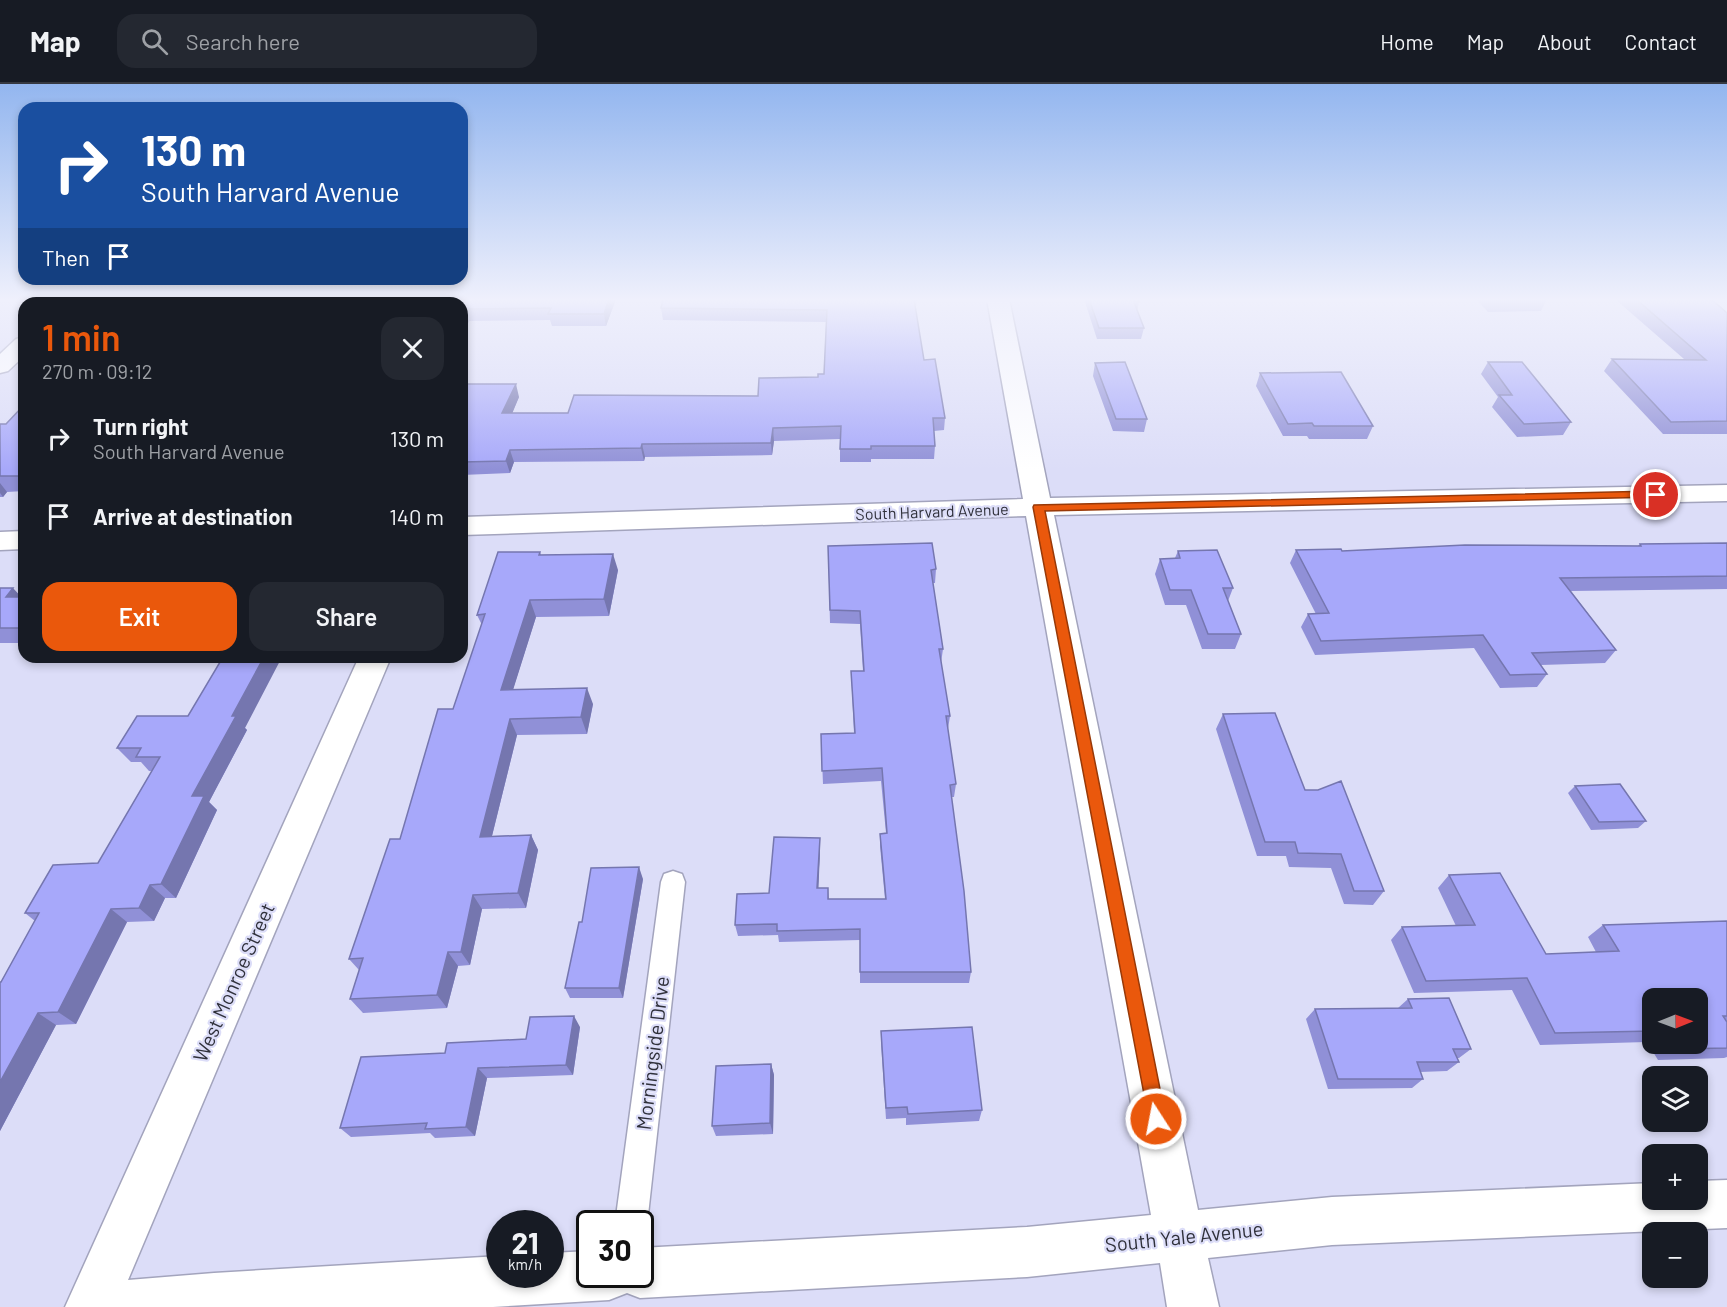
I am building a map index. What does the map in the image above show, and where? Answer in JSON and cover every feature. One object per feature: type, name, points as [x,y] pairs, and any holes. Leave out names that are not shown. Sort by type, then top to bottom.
[{"type":"street","points":[[1009,356],[1193,1307]]},
{"type":"street","name":"South Harvard Avenue","points":[[468,526],[1038,507],[1727,493]]},
{"type":"street","points":[[0,541],[18,540]]},
{"type":"street","name":"West Monroe Street","points":[[91,1307],[372,663]]},
{"type":"street","name":"South Yale Avenue","points":[[654,1272],[1027,1252],[1332,1221],[1727,1204]]},
{"type":"street","points":[[115,1307],[214,1298],[576,1277]]},
{"type":"lane","name":"Morningside Drive","points":[[633,1210],[673,882]]},
{"type":"building","points":[[825,356],[923,356],[924,360],[935,359],[945,418],[933,418],[935,446],[871,446],[871,449],[840,449],[841,426],[773,428],[771,443],[642,444],[641,448],[510,450],[506,461],[468,462],[468,384],[516,384],[502,413],[568,413],[574,395],[758,396],[759,378],[818,377],[818,374],[824,374]]},
{"type":"building","points":[[1701,356],[1727,356],[1727,421],[1671,422],[1612,359],[1706,360]]},
{"type":"building","points":[[1125,362],[1147,419],[1116,419],[1095,363]]},
{"type":"building","points":[[1488,362],[1522,362],[1571,422],[1524,424],[1499,395],[1512,395]]},
{"type":"building","points":[[1341,372],[1373,426],[1288,424],[1260,373]]},
{"type":"building","points":[[18,411],[18,476],[0,476],[0,424],[6,424]]},
{"type":"building","points":[[932,543],[936,569],[931,570],[943,649],[939,649],[950,716],[946,716],[956,784],[950,785],[964,891],[971,972],[860,972],[860,929],[777,931],[777,924],[735,925],[737,894],[769,893],[774,837],[820,838],[817,888],[828,888],[828,899],[886,899],[880,834],[887,833],[882,768],[822,771],[821,734],[855,733],[851,671],[864,671],[860,611],[830,610],[828,546]]},
{"type":"building","points":[[1727,543],[1727,576],[1560,578],[1616,650],[1532,653],[1547,674],[1510,675],[1483,635],[1321,641],[1308,614],[1329,613],[1296,550],[1341,549],[1342,551],[1465,545],[1641,546],[1640,544]]},
{"type":"building","points":[[1217,550],[1233,588],[1223,588],[1241,634],[1208,634],[1191,590],[1170,590],[1160,559],[1180,558],[1178,551]]},
{"type":"building","points":[[498,552],[540,552],[539,555],[613,554],[604,599],[530,600],[501,690],[587,688],[581,717],[510,719],[480,837],[531,835],[518,893],[473,895],[461,952],[448,952],[437,995],[350,999],[363,958],[349,959],[390,839],[400,839],[438,709],[453,709],[485,614],[477,615]]},
{"type":"building","points":[[0,588],[13,588],[6,597],[18,597],[18,628],[0,628]]},
{"type":"building","points":[[219,663],[261,663],[232,716],[236,716],[192,796],[204,796],[161,884],[150,885],[139,908],[111,909],[58,1012],[38,1013],[0,1082],[0,982],[39,913],[25,913],[53,865],[98,863],[160,757],[136,757],[141,748],[117,748],[137,716],[188,716]]},
{"type":"building","points":[[1275,713],[1305,790],[1318,790],[1341,781],[1384,891],[1354,891],[1341,854],[1298,853],[1295,842],[1265,842],[1223,714]]},
{"type":"building","points":[[1620,784],[1646,821],[1599,822],[1575,786]]},
{"type":"building","points":[[639,867],[619,988],[565,988],[579,922],[582,922],[591,868]]},
{"type":"building","points":[[1500,873],[1546,954],[1619,951],[1603,925],[1727,921],[1727,1016],[1723,1016],[1727,1022],[1727,1048],[1708,1048],[1708,988],[1642,988],[1642,1031],[1555,1033],[1527,978],[1426,981],[1402,927],[1475,925],[1449,875]]},
{"type":"building","points":[[1449,998],[1471,1049],[1453,1049],[1459,1062],[1417,1062],[1423,1079],[1338,1079],[1315,1009],[1412,1008],[1408,999]]},
{"type":"building","points":[[574,1016],[566,1065],[478,1068],[466,1127],[425,1129],[427,1123],[340,1128],[361,1057],[445,1053],[447,1043],[526,1039],[530,1017]]},
{"type":"building","points":[[972,1027],[982,1110],[908,1114],[907,1107],[886,1108],[881,1031]]},
{"type":"building","points":[[771,1064],[770,1123],[712,1126],[716,1066]]},
{"type":"route","points":[[1156,1119],[1038,507],[1656,495]]}]
